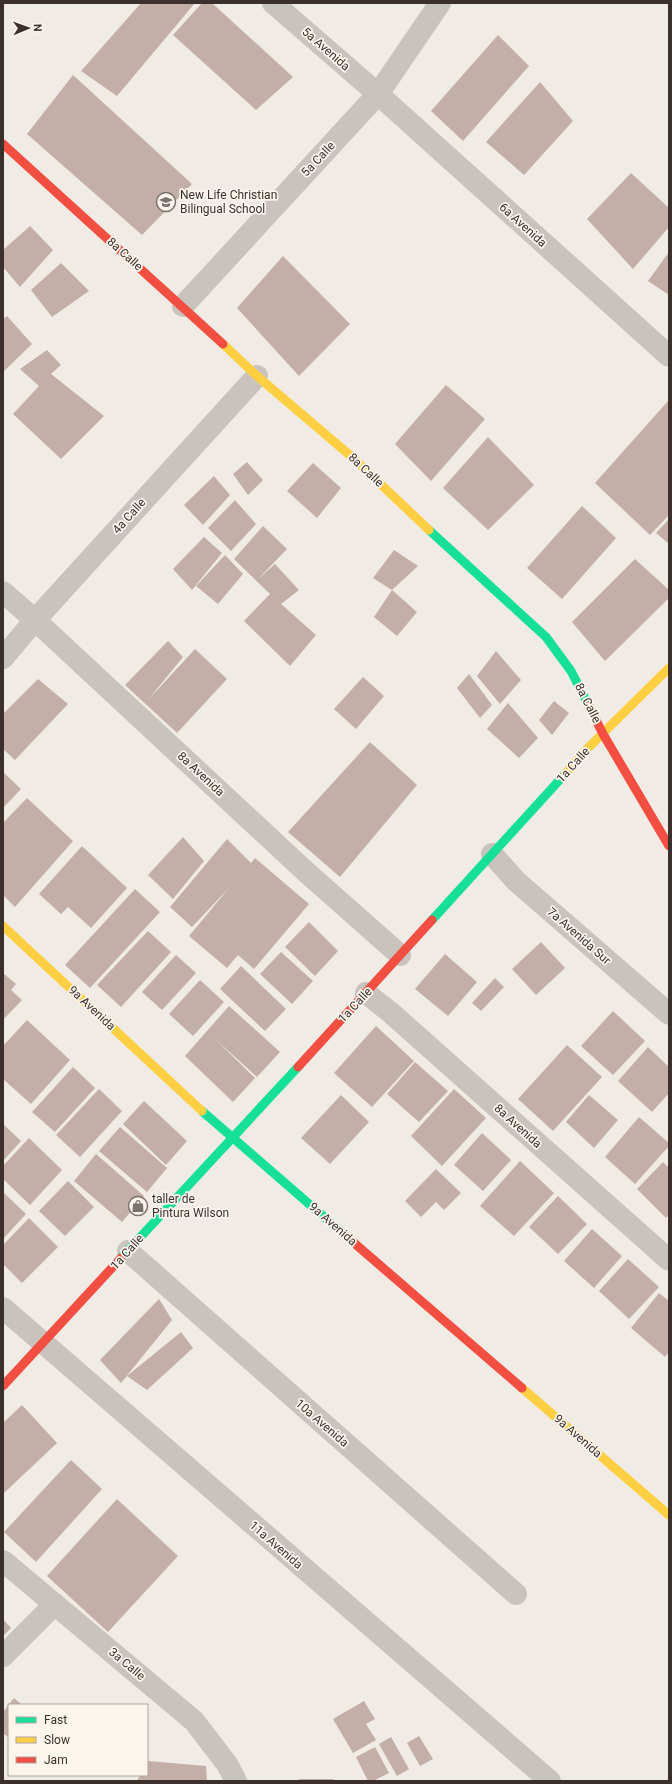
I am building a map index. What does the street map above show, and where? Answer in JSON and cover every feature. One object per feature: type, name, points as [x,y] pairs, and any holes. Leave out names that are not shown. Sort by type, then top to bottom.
[{"type":"street","name":"5a Avenida","points":[[273,3],[378,94]]},
{"type":"street","name":"5a Calle","points":[[183,306],[378,94],[440,3]]},
{"type":"street","name":"6a Avenida","points":[[378,94],[669,356]]},
{"type":"street","name":"8a Calle","points":[[3,144],[183,306],[257,376],[352,457],[482,580],[546,637],[571,671],[603,734],[669,846]]},
{"type":"street","name":"4a Calle","points":[[3,658],[35,620],[257,376]]},
{"type":"street","name":"8a Avenida","points":[[3,592],[35,620],[304,871],[400,955]]},
{"type":"street","name":"1a Calle","points":[[3,1386],[232,1136],[366,993],[589,747],[669,668]]},
{"type":"street","name":"7a Avenida Sur","points":[[492,854],[516,881],[669,1014]]},
{"type":"street","name":"9a Avenida","points":[[3,926],[232,1136],[669,1515]]},
{"type":"street","name":"8a Avenida","points":[[366,993],[390,1012],[669,1260]]},
{"type":"street","name":"10a Avenida","points":[[128,1251],[516,1594]]},
{"type":"street","name":"11a Avenida","points":[[3,1308],[550,1781]]},
{"type":"street","name":"3a Calle","points":[[3,1561],[194,1721],[227,1764],[236,1781]]},
{"type":"street","points":[[3,1656],[56,1604]]},
{"type":"building","points":[[141,3],[195,3],[117,96],[81,71]]},
{"type":"building","points":[[202,3],[212,3],[293,77],[256,110],[173,35]]},
{"type":"building","points":[[498,35],[529,66],[463,141],[431,111]]},
{"type":"building","points":[[73,75],[192,184],[142,235],[27,134]]},
{"type":"building","points":[[540,82],[573,121],[524,175],[486,142]]},
{"type":"building","points":[[631,173],[669,208],[669,227],[633,269],[587,219]]},
{"type":"building","points":[[30,226],[53,250],[20,287],[3,267],[3,250]]},
{"type":"building","points":[[669,252],[669,295],[648,281]]},
{"type":"building","points":[[283,256],[350,324],[299,376],[237,308]]},
{"type":"building","points":[[61,263],[89,291],[52,317],[31,290]]},
{"type":"building","points":[[7,316],[32,344],[3,372],[3,319]]},
{"type":"building","points":[[47,350],[61,365],[51,374],[104,416],[61,459],[13,414],[39,386],[20,369]]},
{"type":"building","points":[[446,385],[485,419],[431,481],[395,444]]},
{"type":"building","points":[[668,401],[669,515],[650,535],[595,483]]},
{"type":"building","points":[[488,437],[534,485],[488,530],[443,488]]},
{"type":"building","points":[[247,462],[263,480],[248,495],[233,474]]},
{"type":"building","points":[[313,463],[341,488],[317,518],[287,491]]},
{"type":"building","points":[[214,476],[230,495],[203,525],[184,505]]},
{"type":"building","points":[[235,500],[256,524],[231,551],[208,528]]},
{"type":"building","points":[[582,506],[616,538],[562,599],[527,568]]},
{"type":"building","points":[[669,519],[669,544],[656,533]]},
{"type":"building","points":[[263,526],[287,549],[258,579],[275,564],[299,590],[281,604],[316,635],[290,666],[244,621],[270,594],[234,559]]},
{"type":"building","points":[[204,537],[222,553],[192,590],[173,569]]},
{"type":"building","points":[[394,550],[418,566],[392,590],[373,578]]},
{"type":"building","points":[[225,555],[243,574],[218,604],[196,586]]},
{"type":"building","points":[[635,559],[669,590],[669,598],[605,661],[572,622]]},
{"type":"building","points":[[392,590],[417,612],[397,636],[374,617]]},
{"type":"building","points":[[168,641],[183,657],[148,700],[195,649],[227,679],[177,733],[125,685]]},
{"type":"building","points":[[496,651],[521,680],[500,704],[477,676]]},
{"type":"building","points":[[469,674],[492,705],[480,718],[457,688]]},
{"type":"building","points":[[363,677],[384,696],[356,729],[334,709]]},
{"type":"building","points":[[38,679],[68,704],[15,760],[3,749],[3,714]]},
{"type":"building","points":[[554,701],[569,713],[552,735],[539,720]]},
{"type":"building","points":[[508,703],[538,738],[519,758],[487,729]]},
{"type":"building","points":[[370,742],[417,785],[340,877],[288,832]]},
{"type":"building","points":[[3,772],[21,789],[3,808]]},
{"type":"building","points":[[27,798],[73,841],[15,907],[3,895],[3,823]]},
{"type":"building","points":[[183,837],[204,861],[173,899],[148,875]]},
{"type":"building","points":[[227,839],[251,863],[255,858],[309,904],[254,969],[238,955],[227,968],[189,936],[229,888],[192,927],[170,907]]},
{"type":"building","points":[[82,846],[127,888],[91,928],[68,907],[61,914],[39,894]]},
{"type":"building","points":[[135,889],[160,912],[90,988],[65,965]]},
{"type":"building","points":[[309,922],[338,951],[315,976],[285,947]]},
{"type":"building","points":[[148,931],[171,952],[121,1007],[97,985]]},
{"type":"building","points":[[541,942],[565,968],[536,995],[512,969]]},
{"type":"building","points":[[281,952],[313,981],[292,1004],[260,974]]},
{"type":"building","points":[[445,954],[477,982],[448,1016],[415,989]]},
{"type":"building","points":[[176,955],[196,973],[162,1010],[142,992]]},
{"type":"building","points":[[241,966],[286,1009],[265,1031],[220,989]]},
{"type":"building","points":[[3,973],[16,984],[11,990],[22,1000],[3,1020]]},
{"type":"building","points":[[495,978],[504,987],[481,1011],[472,1003]]},
{"type":"building","points":[[200,980],[224,1002],[193,1036],[169,1014]]},
{"type":"building","points":[[229,1006],[280,1052],[257,1077],[214,1038],[255,1078],[233,1102],[185,1056]]},
{"type":"building","points":[[613,1011],[645,1041],[613,1075],[581,1046]]},
{"type":"building","points":[[27,1020],[70,1060],[31,1104],[3,1079],[3,1046]]},
{"type":"building","points":[[376,1026],[414,1061],[372,1107],[334,1073]]},
{"type":"building","points":[[567,1045],[602,1077],[553,1131],[518,1099]]},
{"type":"building","points":[[648,1047],[669,1067],[669,1093],[652,1112],[618,1081]]},
{"type":"building","points":[[415,1062],[448,1091],[419,1122],[387,1094]]},
{"type":"building","points":[[73,1067],[95,1088],[55,1132],[32,1112]]},
{"type":"building","points":[[99,1089],[122,1111],[80,1157],[56,1135]]},
{"type":"building","points":[[454,1089],[486,1118],[442,1166],[411,1136]]},
{"type":"building","points":[[341,1095],[369,1122],[330,1164],[301,1138]]},
{"type":"building","points":[[589,1095],[618,1120],[594,1148],[566,1122]]},
{"type":"building","points":[[144,1101],[187,1141],[166,1165],[123,1124]]},
{"type":"building","points":[[639,1117],[669,1143],[669,1146],[635,1184],[605,1157]]},
{"type":"building","points":[[3,1124],[21,1141],[3,1161]]},
{"type":"building","points":[[120,1127],[167,1168],[147,1192],[99,1151]]},
{"type":"building","points":[[482,1133],[511,1160],[483,1191],[454,1165]]},
{"type":"building","points":[[29,1138],[62,1170],[30,1205],[3,1179],[3,1166]]},
{"type":"building","points":[[96,1154],[144,1196],[122,1222],[74,1181]]},
{"type":"building","points":[[520,1161],[554,1193],[514,1236],[480,1206]]},
{"type":"building","points":[[663,1162],[669,1168],[669,1215],[666,1218],[637,1189]]},
{"type":"building","points":[[436,1169],[461,1193],[444,1210],[436,1202],[421,1217],[405,1201]]},
{"type":"building","points":[[68,1181],[94,1207],[65,1236],[39,1211]]},
{"type":"building","points":[[3,1192],[26,1214],[3,1239]]},
{"type":"building","points":[[558,1196],[587,1224],[558,1254],[529,1227]]},
{"type":"building","points":[[29,1218],[58,1247],[22,1283],[3,1264],[3,1245]]},
{"type":"building","points":[[592,1229],[622,1256],[594,1288],[564,1261]]},
{"type":"building","points":[[628,1259],[659,1287],[629,1319],[599,1291]]},
{"type":"building","points":[[659,1293],[669,1301],[669,1352],[665,1357],[631,1328]]},
{"type":"building","points":[[159,1299],[172,1320],[121,1383],[100,1360]]},
{"type":"building","points":[[181,1332],[193,1348],[147,1390],[127,1376]]},
{"type":"building","points":[[22,1405],[57,1443],[3,1494],[3,1423]]},
{"type":"building","points":[[71,1460],[102,1489],[36,1562],[4,1532]]},
{"type":"building","points":[[117,1499],[178,1556],[108,1632],[47,1576]]},
{"type":"building","points":[[3,1619],[11,1628],[3,1636]]},
{"type":"building","points":[[14,1698],[21,1704],[9,1704]]},
{"type":"building","points":[[364,1701],[375,1719],[366,1724],[376,1740],[353,1753],[333,1719]]},
{"type":"building","points":[[8,1706],[8,1737],[3,1733],[3,1712]]},
{"type":"building","points":[[419,1736],[433,1759],[420,1766],[407,1743]]},
{"type":"building","points":[[391,1737],[409,1769],[397,1776],[379,1744]]},
{"type":"building","points":[[375,1747],[389,1773],[373,1781],[368,1781],[356,1757]]},
{"type":"building","points":[[148,1761],[206,1766],[207,1781],[137,1781],[140,1776],[148,1776]]},
{"type":"building","points":[[299,1779],[334,1779],[334,1781],[299,1781]]},
{"type":"traffic: fast","points":[[429,530],[546,637],[571,671],[589,706]]},
{"type":"traffic: fast","points":[[432,920],[565,774]]},
{"type":"traffic: fast","points":[[121,1258],[298,1067]]},
{"type":"traffic: fast","points":[[202,1111],[346,1236]]},
{"type":"traffic: slow","points":[[223,344],[257,376],[352,457],[429,530]]},
{"type":"traffic: slow","points":[[565,774],[589,747],[669,668]]},
{"type":"traffic: slow","points":[[3,926],[202,1111]]},
{"type":"traffic: slow","points":[[522,1388],[669,1515]]},
{"type":"traffic: jam","points":[[3,144],[223,344]]},
{"type":"traffic: jam","points":[[589,706],[603,734],[669,846]]},
{"type":"traffic: jam","points":[[298,1067],[432,920]]},
{"type":"traffic: jam","points":[[346,1236],[522,1388]]},
{"type":"traffic: jam","points":[[3,1386],[121,1258]]},
{"type":"place","name":"New Life Christian Bilingual School","points":[[166,202]]},
{"type":"place","name":"taller de Pintura Wilson","points":[[138,1206]]}]
